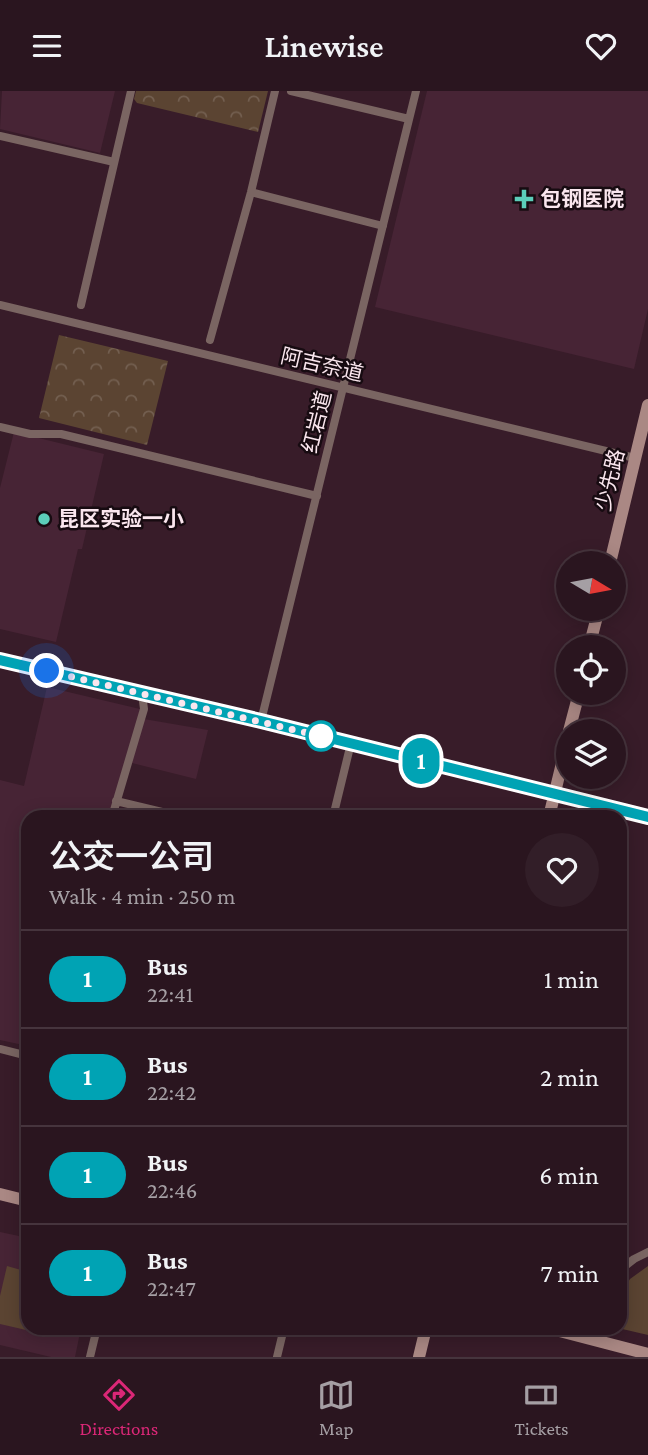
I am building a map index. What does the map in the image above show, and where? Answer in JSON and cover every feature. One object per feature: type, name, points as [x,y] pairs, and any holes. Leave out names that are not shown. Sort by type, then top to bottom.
[{"type":"main road","name":"少先路","points":[[613,551],[648,405]]},
{"type":"main road","points":[[0,660],[261,721],[619,810]]},
{"type":"main road","points":[[551,810],[556,786]]},
{"type":"main road","points":[[627,812],[648,817]]},
{"type":"main road","points":[[0,1194],[21,1199]]},
{"type":"main road","points":[[419,1357],[424,1335]]},
{"type":"main road","points":[[592,1335],[648,1354]]},
{"type":"street","points":[[81,305],[131,91]]},
{"type":"street","points":[[210,340],[251,192],[275,91]]},
{"type":"street","points":[[291,91],[410,119]]},
{"type":"street","name":"红岩道","points":[[261,721],[416,91]]},
{"type":"street","points":[[0,135],[114,162]]},
{"type":"street","points":[[251,192],[383,226]]},
{"type":"street","name":"阿吉奈道","points":[[0,306],[635,458]]},
{"type":"street","points":[[0,427],[30,434],[61,434],[317,496]]},
{"type":"street","points":[[114,810],[144,709],[142,694]]},
{"type":"street","points":[[335,810],[351,743]]},
{"type":"street","points":[[116,801],[154,810]]},
{"type":"street","points":[[0,1049],[21,1054]]},
{"type":"street","points":[[627,1264],[648,1252]]},
{"type":"street","points":[[90,1357],[95,1335]]},
{"type":"street","points":[[277,1357],[282,1335]]},
{"type":"shaded area","points":[[2,91],[115,91],[100,153],[0,129]]},
{"type":"shaded area","name":"包钢医院","points":[[427,91],[648,91],[648,309],[634,369],[375,307]]},
{"type":"shaded area","name":"昆区实验一小","points":[[14,432],[104,454],[82,549],[78,549],[56,642],[0,629],[0,488]]},
{"type":"shaded area","points":[[47,687],[140,709],[138,718],[208,730],[196,779],[132,763],[136,731],[116,810],[21,810],[21,1044],[0,1040],[0,780],[24,786]]},
{"type":"shaded area","points":[[0,1232],[21,1236],[21,1335],[80,1335],[75,1357],[51,1357],[0,1345]]},
{"type":"green space","points":[[136,91],[268,91],[258,132],[137,103],[134,99]]},
{"type":"green space","points":[[59,335],[168,361],[147,445],[39,418]]},
{"type":"green space","points":[[7,1266],[21,1270],[21,1329],[0,1324],[0,1296]]},
{"type":"green space","points":[[648,1266],[648,1335],[627,1330],[627,1284]]},
{"type":"bus line","name":"1","points":[[0,660],[261,721],[620,810]]},
{"type":"bus line","name":"1","points":[[627,812],[648,817]]},
{"type":"place","name":"包钢医院","points":[[524,199]]},
{"type":"place","name":"昆区实验一小","points":[[44,519]]},
{"type":"route","points":[[47,671],[328,738],[321,736]]}]
